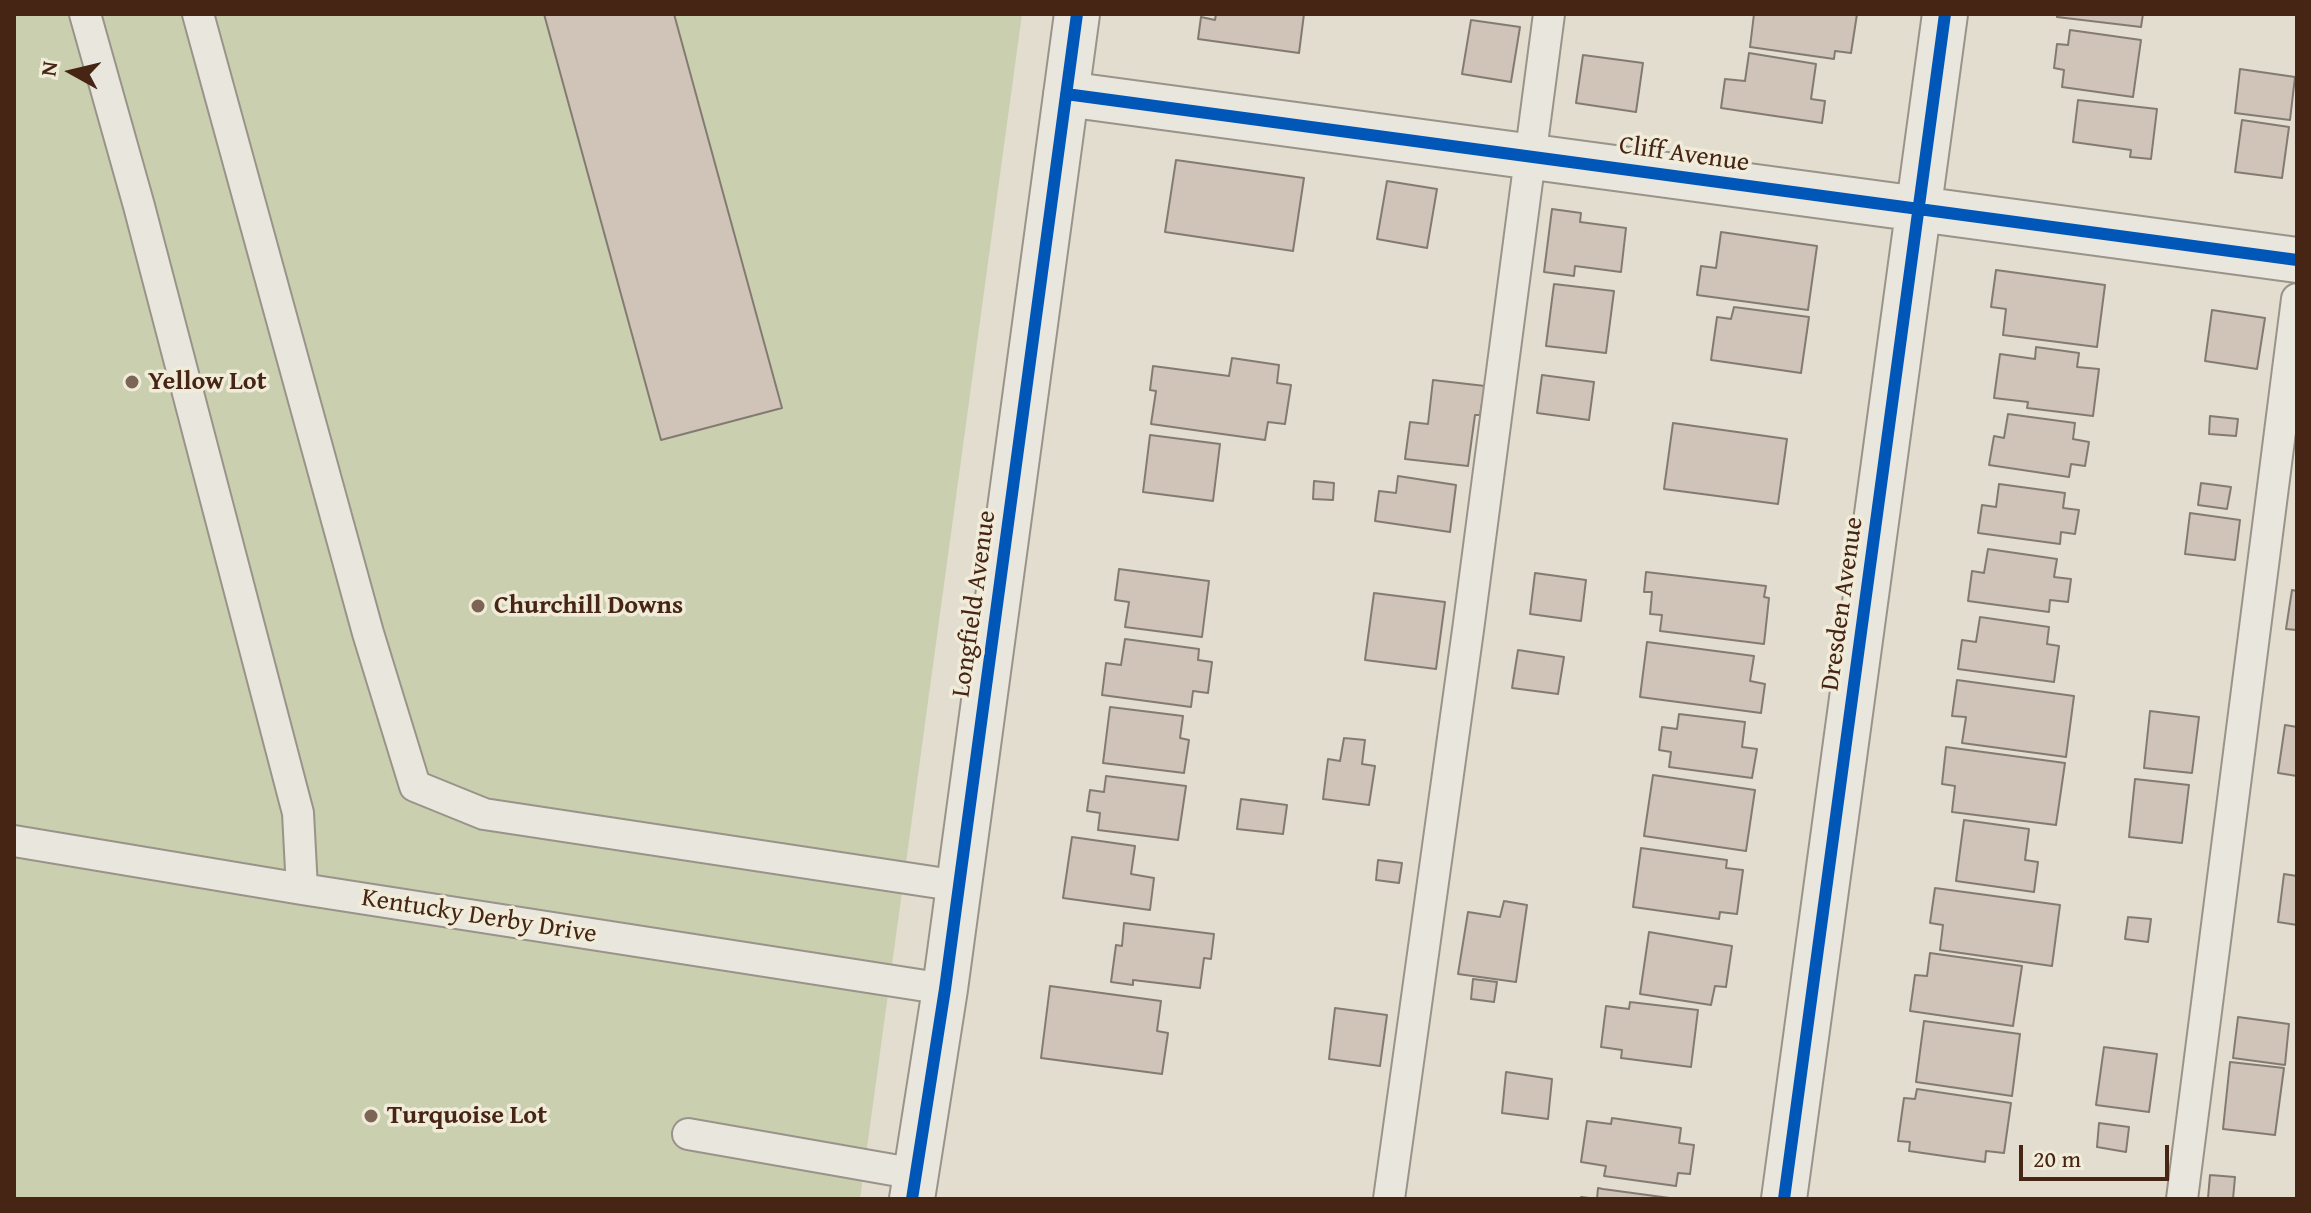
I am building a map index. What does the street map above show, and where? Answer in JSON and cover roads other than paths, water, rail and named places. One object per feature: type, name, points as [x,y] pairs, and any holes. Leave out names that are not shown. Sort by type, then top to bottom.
[{"type":"street","name":"Longfield Avenue","points":[[914,1186],[945,989],[1077,14]]},
{"type":"street","name":"Dresden Avenue","points":[[1784,1199],[1945,14]]},
{"type":"street","name":"Cliff Avenue","points":[[1066,94],[2297,260]]},
{"type":"lane","points":[[85,14],[139,206],[298,813],[302,889]]},
{"type":"lane","points":[[198,14],[368,633],[415,786],[484,814],[959,886]]},
{"type":"lane","points":[[1389,1199],[1549,14]]},
{"type":"lane","points":[[2182,1199],[2297,299]]},
{"type":"lane","name":"Kentucky Derby Drive","points":[[14,841],[945,989]]},
{"type":"lane","points":[[688,1134],[914,1186]]},
{"type":"place","name":"Yellow Lot","points":[[132,382]]},
{"type":"place","name":"Churchill Downs","points":[[478,606]]},
{"type":"place","name":"Turquoise Lot","points":[[371,1116]]}]
